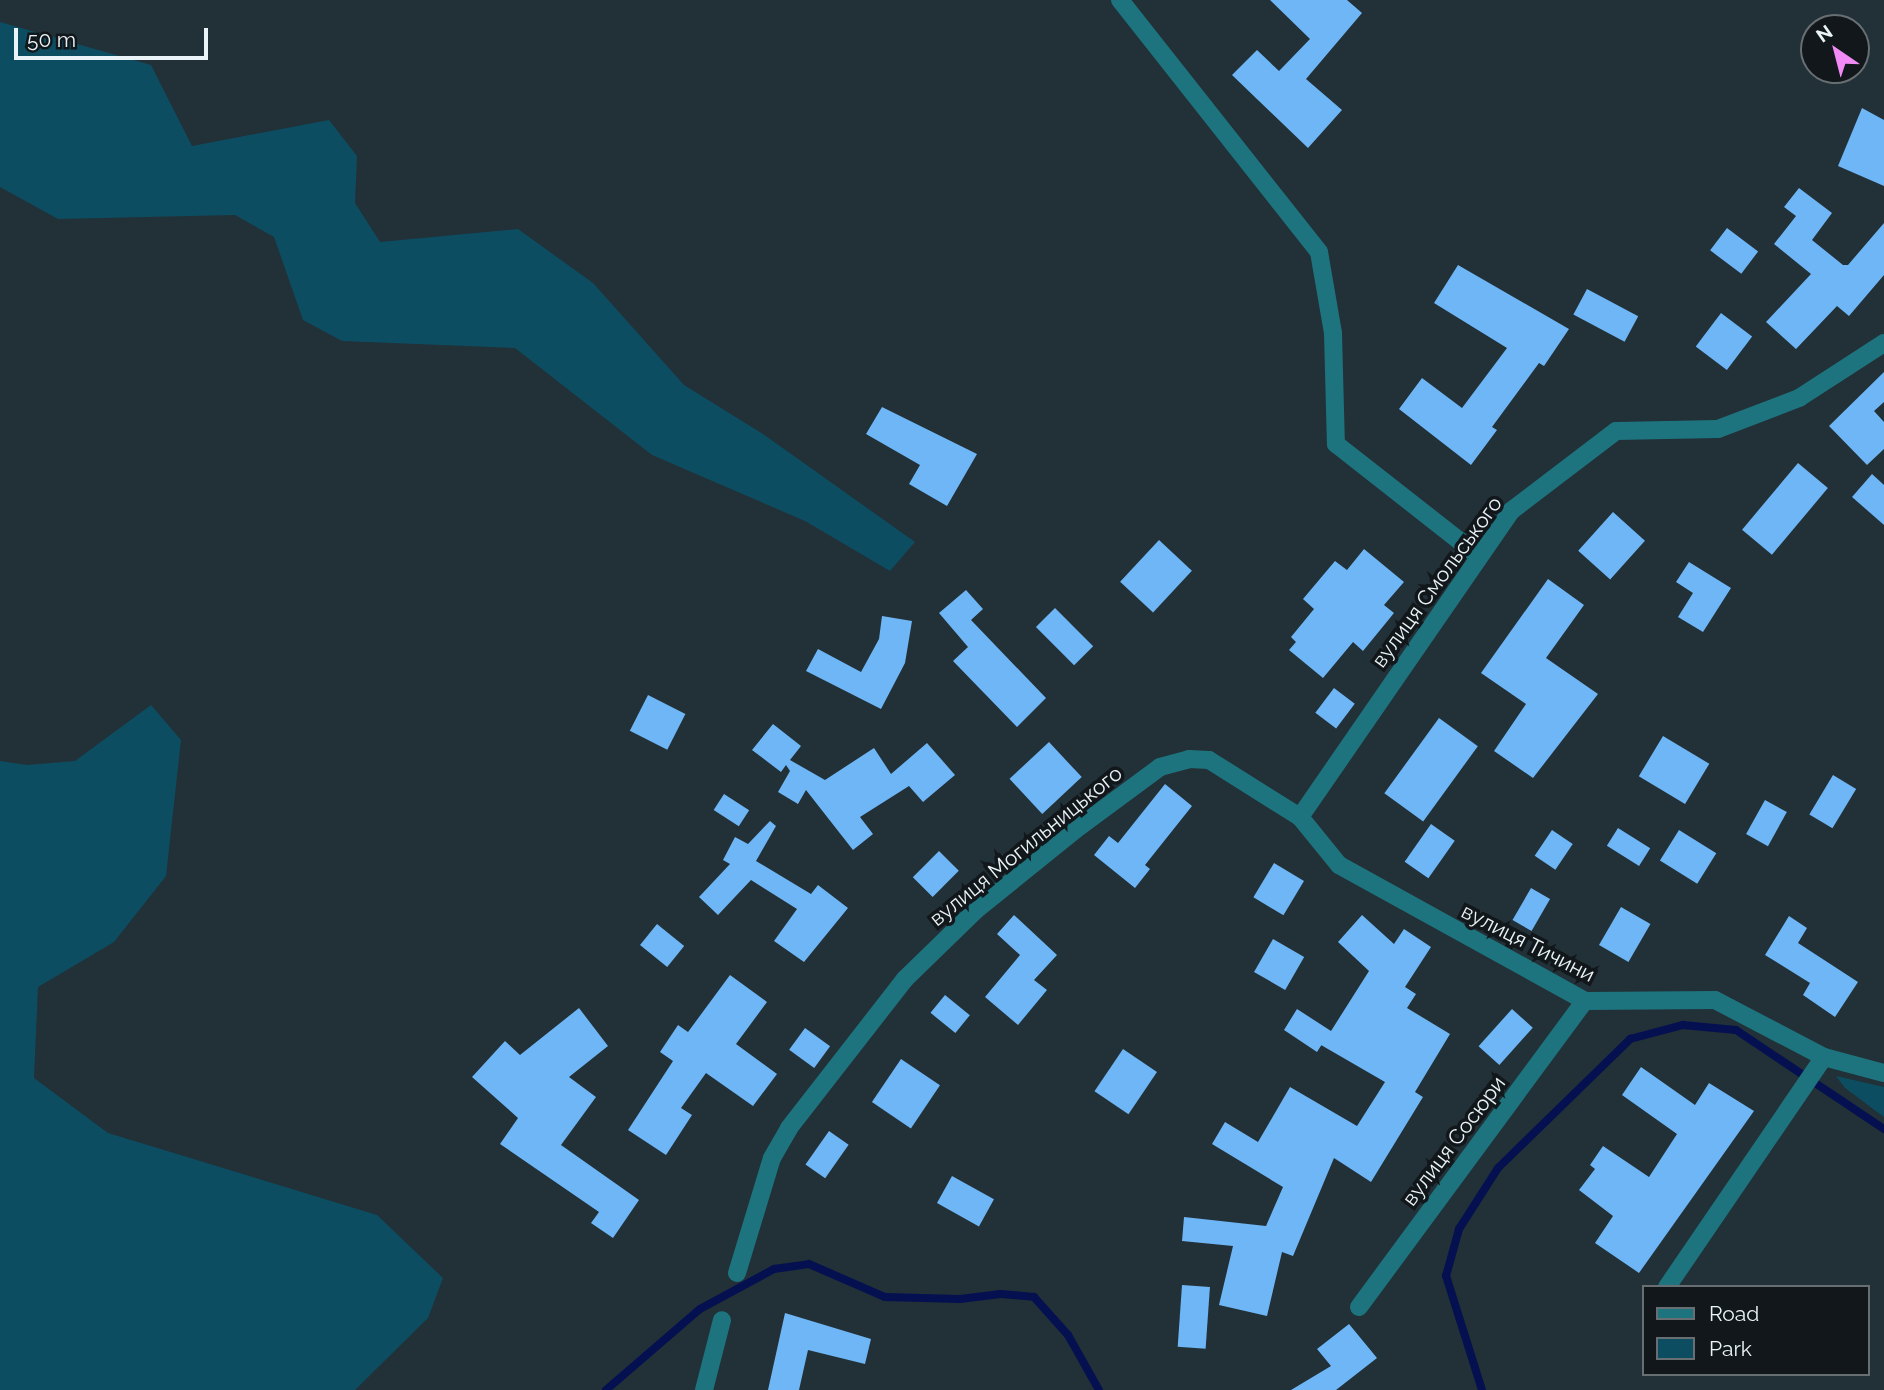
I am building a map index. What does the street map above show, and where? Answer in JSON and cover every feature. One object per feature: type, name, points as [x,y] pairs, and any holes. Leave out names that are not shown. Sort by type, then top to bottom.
[{"type":"street","points":[[1120,0],[1319,252],[1333,333],[1336,444],[1479,556]]},
{"type":"street","name":"вулиця Смольського","points":[[1300,817],[1511,511],[1616,431],[1718,429],[1799,398],[1884,343]]},
{"type":"street","name":"вулиця Могильницького","points":[[737,1273],[772,1158],[789,1128],[905,979],[976,910],[1160,766],[1189,760],[1209,760],[1300,817]]},
{"type":"street","name":"вулиця Тичини","points":[[1300,817],[1339,865],[1586,1001],[1716,1000],[1821,1062],[1884,1073]]},
{"type":"street","name":"вулиця Сосюри","points":[[1359,1307],[1586,1001]]},
{"type":"street","points":[[1668,1285],[1821,1062]]},
{"type":"street","points":[[704,1390],[722,1320]]},
{"type":"green space","points":[[0,22],[151,65],[192,146],[329,120],[357,156],[355,203],[380,242],[518,229],[593,283],[684,385],[763,434],[915,542],[890,571],[805,521],[652,455],[515,348],[342,341],[303,320],[274,237],[235,215],[58,219],[0,187]]},
{"type":"green space","points":[[151,705],[181,740],[166,876],[114,942],[38,987],[34,1078],[108,1133],[377,1215],[443,1278],[428,1318],[355,1390],[0,1390],[0,761],[27,765],[75,761]]},
{"type":"green space","points":[[1836,1076],[1884,1087],[1884,1117],[1845,1088]]},
{"type":"building","points":[[1270,0],[1347,0],[1362,13],[1306,79],[1342,110],[1308,148],[1232,75],[1257,50],[1279,71],[1310,39]]},
{"type":"building","points":[[1862,108],[1884,120],[1884,186],[1838,166]]},
{"type":"building","points":[[1799,188],[1832,213],[1812,240],[1843,265],[1848,265],[1884,223],[1884,275],[1849,316],[1837,306],[1796,349],[1766,322],[1811,274],[1774,244],[1796,216],[1784,207]]},
{"type":"building","points":[[1727,228],[1758,251],[1741,274],[1710,250]]},
{"type":"building","points":[[1458,265],[1569,329],[1544,366],[1539,363],[1492,427],[1497,430],[1471,465],[1399,409],[1422,378],[1462,408],[1507,348],[1434,303]]},
{"type":"building","points":[[1587,289],[1638,316],[1625,342],[1573,315]]},
{"type":"building","points":[[1721,313],[1752,336],[1727,370],[1696,347]]},
{"type":"building","points":[[1884,372],[1884,402],[1874,411],[1884,422],[1884,449],[1867,465],[1829,426]]},
{"type":"building","points":[[882,407],[977,454],[947,506],[909,484],[920,465],[866,434]]},
{"type":"building","points":[[1798,463],[1828,488],[1772,555],[1742,530]]},
{"type":"building","points":[[1872,474],[1884,485],[1884,525],[1852,497]]},
{"type":"building","points":[[1613,512],[1645,541],[1610,579],[1578,551]]},
{"type":"building","points":[[1159,540],[1192,571],[1153,612],[1120,582]]},
{"type":"building","points":[[1364,549],[1404,582],[1384,605],[1394,613],[1363,651],[1353,642],[1323,678],[1289,650],[1296,642],[1291,637],[1314,609],[1303,599],[1335,561],[1347,570]]},
{"type":"building","points":[[1689,562],[1731,588],[1703,632],[1678,617],[1693,593],[1676,582]]},
{"type":"building","points":[[1548,579],[1584,605],[1546,658],[1598,694],[1533,778],[1494,751],[1526,704],[1481,673]]},
{"type":"building","points":[[966,590],[983,609],[971,620],[1046,698],[1017,727],[953,661],[968,647],[939,613]]},
{"type":"building","points":[[1055,608],[1093,646],[1074,665],[1036,627]]},
{"type":"building","points":[[882,616],[912,621],[905,663],[881,709],[806,671],[818,649],[861,672],[879,639]]},
{"type":"building","points":[[1334,688],[1355,704],[1336,728],[1315,713]]},
{"type":"building","points":[[648,695],[685,714],[667,750],[630,731]]},
{"type":"building","points":[[1439,718],[1478,746],[1423,821],[1384,793]]},
{"type":"building","points":[[773,724],[801,746],[790,760],[825,780],[874,748],[891,774],[927,743],[955,775],[923,802],[909,786],[860,817],[873,834],[853,850],[806,790],[798,804],[778,792],[790,771],[786,765],[781,772],[752,750]]},
{"type":"building","points":[[1663,736],[1709,764],[1685,804],[1639,776]]},
{"type":"building","points":[[1049,742],[1082,777],[1042,814],[1010,779]]},
{"type":"building","points":[[1833,775],[1856,789],[1832,828],[1809,814]]},
{"type":"building","points":[[1165,784],[1192,806],[1145,865],[1150,869],[1135,888],[1094,855],[1109,836],[1118,843]]},
{"type":"building","points":[[724,794],[749,810],[739,826],[714,810]]},
{"type":"building","points":[[1765,800],[1787,812],[1768,846],[1746,834]]},
{"type":"building","points":[[770,821],[776,826],[756,861],[811,894],[818,885],[848,908],[804,962],[774,941],[797,909],[751,880],[718,915],[699,897],[730,864],[723,860],[735,837],[748,844]]},
{"type":"building","points":[[1431,824],[1455,841],[1428,878],[1405,862]]},
{"type":"building","points":[[1618,828],[1650,848],[1639,866],[1607,846]]},
{"type":"building","points":[[1552,830],[1573,844],[1555,870],[1535,856]]},
{"type":"building","points":[[1679,830],[1716,853],[1697,884],[1660,861]]},
{"type":"building","points":[[939,851],[959,871],[933,897],[913,877]]},
{"type":"building","points":[[1274,863],[1304,881],[1283,915],[1253,897]]},
{"type":"building","points":[[1531,888],[1550,899],[1532,931],[1512,920]]},
{"type":"building","points":[[1621,907],[1650,924],[1628,962],[1599,945]]},
{"type":"building","points":[[1014,915],[1057,955],[1034,980],[1047,990],[1018,1025],[985,997],[1020,955],[997,934]]},
{"type":"building","points":[[1362,915],[1394,944],[1404,929],[1431,947],[1405,987],[1416,994],[1407,1008],[1450,1034],[1415,1092],[1423,1097],[1371,1182],[1334,1158],[1293,1256],[1282,1252],[1267,1316],[1219,1305],[1233,1246],[1182,1241],[1184,1217],[1266,1226],[1283,1187],[1212,1144],[1225,1122],[1258,1142],[1290,1087],[1357,1126],[1385,1082],[1321,1045],[1317,1052],[1284,1030],[1297,1009],[1331,1031],[1369,971],[1338,942]]},
{"type":"building","points":[[1789,916],[1807,928],[1798,943],[1858,982],[1835,1017],[1803,995],[1810,983],[1765,955]]},
{"type":"building","points":[[657,924],[684,946],[667,967],[640,945]]},
{"type":"building","points":[[1273,939],[1304,957],[1285,990],[1254,972]]},
{"type":"building","points":[[730,975],[767,1002],[736,1044],[777,1074],[753,1106],[706,1073],[681,1108],[692,1115],[666,1155],[628,1130],[673,1061],[660,1052],[678,1025],[688,1032]]},
{"type":"building","points":[[945,995],[970,1015],[955,1033],[931,1013]]},
{"type":"building","points":[[579,1008],[608,1046],[569,1077],[596,1097],[561,1145],[639,1200],[613,1238],[591,1223],[599,1212],[500,1144],[518,1118],[472,1077],[505,1041],[520,1055]]},
{"type":"building","points":[[1512,1009],[1533,1028],[1499,1065],[1479,1046]]},
{"type":"building","points":[[805,1028],[830,1046],[814,1068],[789,1050]]},
{"type":"building","points":[[1123,1049],[1157,1072],[1128,1114],[1094,1091]]},
{"type":"building","points":[[901,1059],[940,1085],[911,1128],[872,1102]]},
{"type":"building","points":[[1641,1067],[1695,1105],[1709,1083],[1754,1111],[1639,1273],[1595,1243],[1613,1216],[1579,1190],[1595,1169],[1590,1165],[1603,1146],[1649,1177],[1677,1134],[1622,1095]]},
{"type":"building","points":[[829,1131],[849,1145],[825,1178],[805,1165]]},
{"type":"building","points":[[952,1176],[994,1199],[979,1226],[937,1203]]},
{"type":"building","points":[[1182,1285],[1210,1287],[1206,1349],[1178,1347]]},
{"type":"building","points":[[785,1313],[871,1339],[865,1364],[808,1350],[799,1390],[768,1390]]},
{"type":"building","points":[[1349,1324],[1377,1358],[1336,1390],[1291,1390],[1331,1366],[1317,1349]]},
{"type":"waterway","points":[[1482,1390],[1446,1276],[1459,1229],[1498,1168],[1630,1039],[1683,1025],[1736,1030],[1884,1129]]},
{"type":"waterway","points":[[606,1390],[700,1309],[774,1269],[809,1264],[885,1297],[960,1299],[1001,1294],[1034,1297],[1068,1335],[1099,1390]]}]
